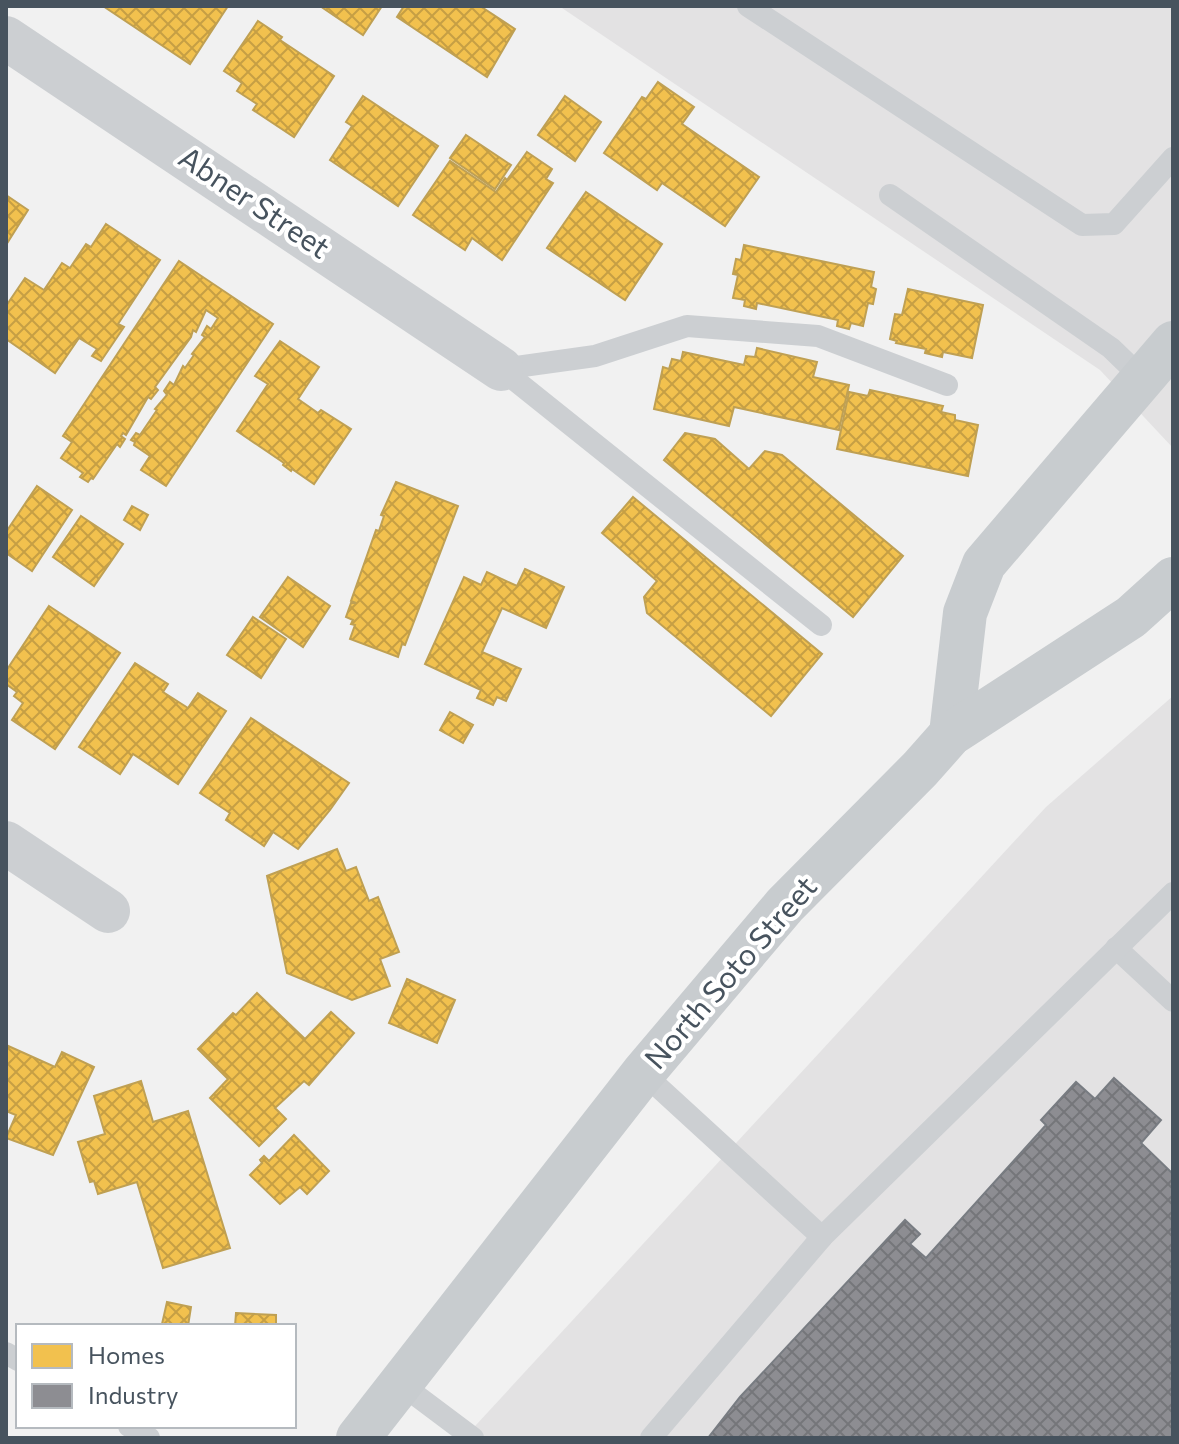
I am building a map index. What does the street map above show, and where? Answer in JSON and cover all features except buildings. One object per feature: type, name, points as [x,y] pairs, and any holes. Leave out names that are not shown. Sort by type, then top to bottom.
[{"type":"main road","points":[[951,734],[965,613],[984,564],[1173,343]]},
{"type":"main road","name":"North Soto Street","points":[[358,1438],[643,1073],[785,905],[951,734],[1131,617],[1173,579]]},
{"type":"street","name":"Abner Street","points":[[6,38],[501,369]]},
{"type":"street","points":[[6,843],[108,911]]},
{"type":"lane","points":[[748,6],[1082,225],[1114,224],[1173,158]]},
{"type":"lane","points":[[890,195],[1111,348],[1142,378]]},
{"type":"lane","points":[[501,369],[595,356],[687,326],[818,336],[947,385]]},
{"type":"lane","points":[[501,369],[821,625]]},
{"type":"lane","points":[[651,1438],[822,1237],[1173,893]]},
{"type":"lane","points":[[1116,948],[1173,1001]]},
{"type":"lane","points":[[643,1073],[822,1237]]},
{"type":"lane","points":[[401,1384],[473,1438]]},
{"type":"shaded area","points":[[559,6],[1173,6],[1173,448],[1100,370]]},
{"type":"shaded area","points":[[1173,696],[1173,1438],[464,1438],[1046,807]]}]
